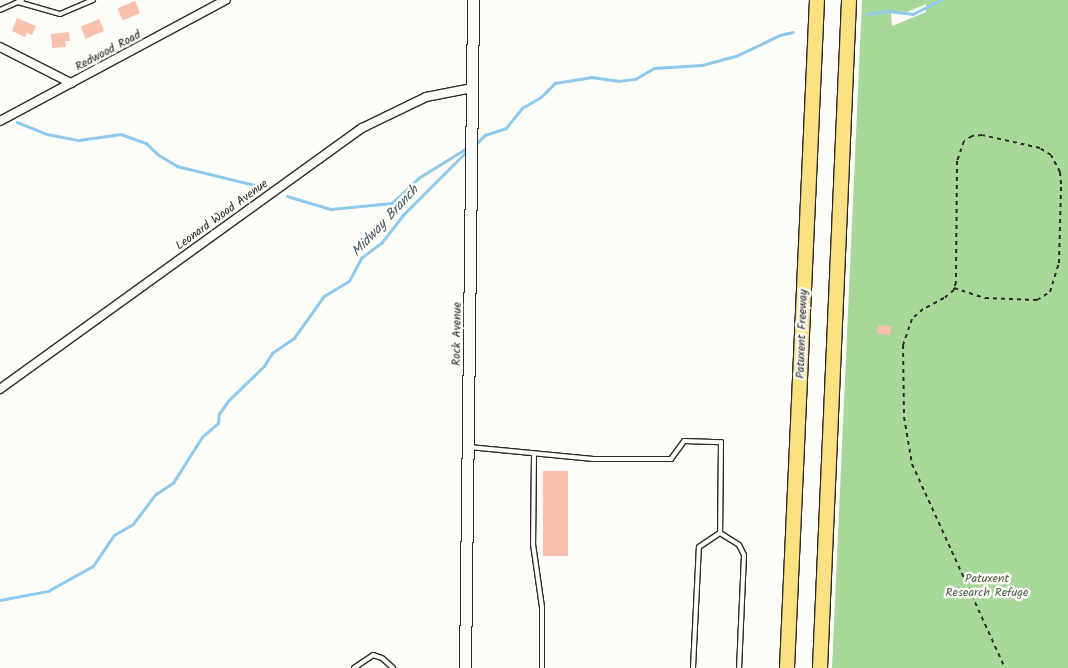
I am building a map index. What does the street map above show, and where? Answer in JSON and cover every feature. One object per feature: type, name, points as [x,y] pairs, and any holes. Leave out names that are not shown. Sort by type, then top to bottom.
[{"type":"highway","name":"Patuxent Freeway","points":[[788,668],[816,0]]},
{"type":"highway","points":[[820,668],[849,0]]},
{"type":"street","name":"Redwood Road","points":[[0,121],[210,4],[226,0]]},
{"type":"street","name":"Rock Avenue","points":[[465,668],[473,0]]},
{"type":"street","points":[[0,47],[71,83]]},
{"type":"street","name":"Leonard Wood Avenue","points":[[0,389],[362,128],[426,97],[472,88]]},
{"type":"lane","points":[[0,10],[20,1],[60,14],[93,0]]},
{"type":"lane","points":[[469,447],[593,459],[671,459],[684,441],[721,442],[720,533]]},
{"type":"lane","points":[[534,454],[533,544],[542,606],[542,668]]},
{"type":"lane","points":[[693,668],[699,547],[720,533]]},
{"type":"lane","points":[[720,533],[740,545],[744,555],[739,668]]},
{"type":"lane","points":[[354,668],[373,655],[382,658],[392,668]]},
{"type":"path","points":[[954,288],[985,298],[1037,300],[1050,292],[1059,263],[1061,184],[1060,172],[1051,154],[1040,148],[982,135],[972,136],[964,141],[957,161],[954,288],[944,298],[923,309],[912,319],[907,330],[902,377],[906,439],[923,494],[1005,668]]},
{"type":"green space","name":"Patuxent Research Refuge","points":[[862,0],[1068,0],[1068,668],[832,668]],"holes":[[[926,4],[926,12],[892,26],[891,11],[907,12]]]},
{"type":"building","points":[[135,1],[140,13],[123,20],[118,8]]},
{"type":"building","points":[[17,18],[36,26],[32,35],[27,33],[25,37],[12,31]]},
{"type":"building","points":[[99,19],[104,31],[86,39],[81,27]]},
{"type":"building","points":[[69,32],[70,41],[65,41],[66,47],[52,48],[51,34]]},
{"type":"building","points":[[878,325],[891,326],[890,335],[877,334]]},
{"type":"building","points":[[543,471],[568,471],[568,556],[543,556]]},
{"type":"waterway","name":"Midway Branch","points":[[867,14],[889,11],[913,14],[941,0]]},
{"type":"waterway","name":"Midway Branch","points":[[476,144],[485,135],[506,128],[522,108],[541,97],[555,83],[591,77],[618,81],[635,79],[654,68],[702,65],[736,56],[780,35],[793,32]]},
{"type":"waterway","points":[[17,122],[47,134],[79,140],[121,134],[146,143],[159,155],[177,166],[263,187]]},
{"type":"waterway","points":[[287,196],[331,209],[392,203],[420,177],[467,148]]},
{"type":"waterway","name":"Midway Branch","points":[[0,600],[48,591],[93,566],[114,535],[133,524],[156,494],[173,483],[202,437],[218,423],[219,414],[228,401],[264,366],[272,353],[294,338],[324,296],[349,281],[361,258],[382,242],[403,215],[468,150]]}]
